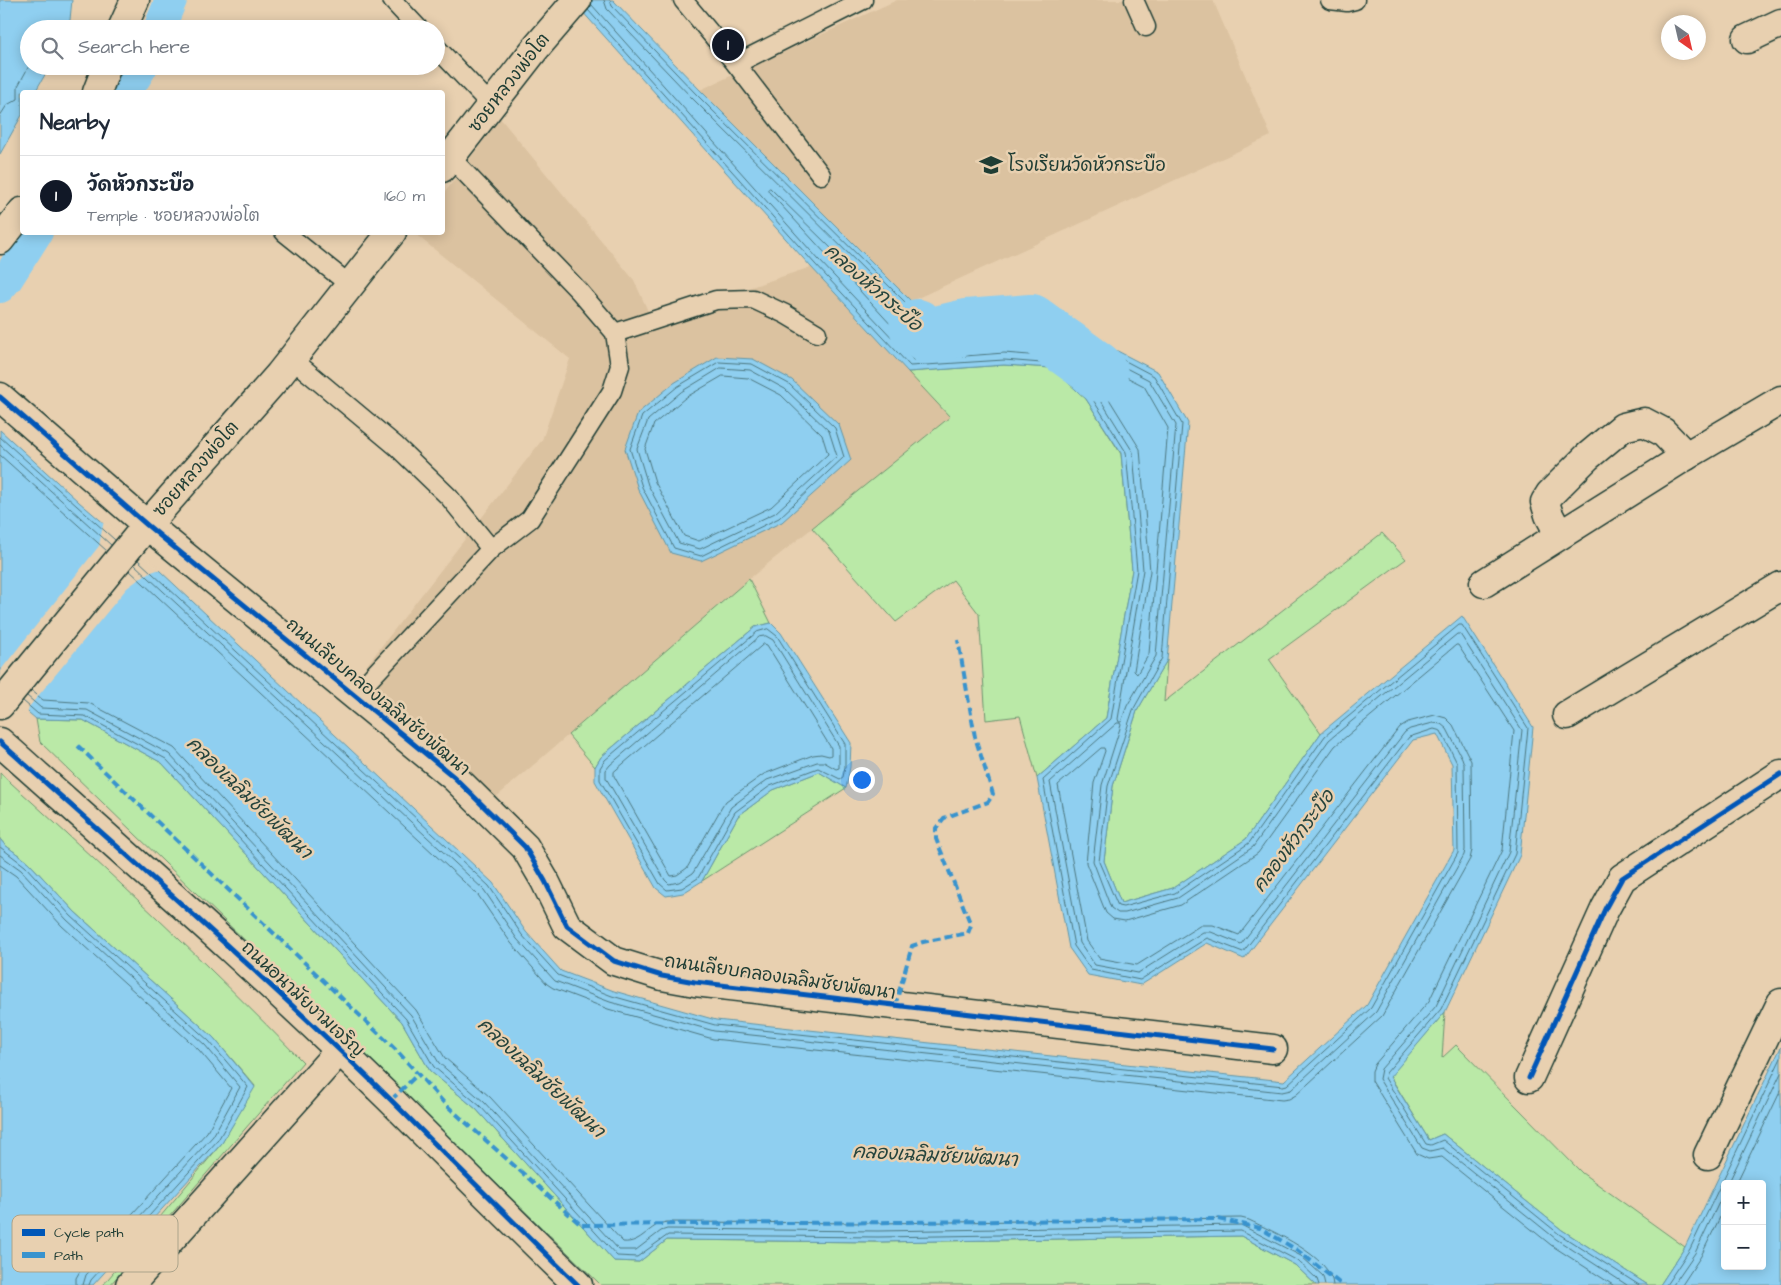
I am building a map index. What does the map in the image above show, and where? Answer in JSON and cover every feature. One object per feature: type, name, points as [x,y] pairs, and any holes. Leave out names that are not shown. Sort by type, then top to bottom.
[{"type":"street","points":[[126,20],[135,0]]},
{"type":"street","name":"ซอยหลวงพ่อโต","points":[[447,163],[535,49],[575,2]]},
{"type":"street","points":[[1747,39],[1781,23]]},
{"type":"street","points":[[98,90],[104,75]]},
{"type":"street","points":[[0,240],[20,215]]},
{"type":"street","name":"ซอยหลวงพ่อโต","points":[[2,704],[141,532],[292,359],[390,235]]},
{"type":"street","name":"ถนนเลียบคลองเฉลิมชัยพัฒนา","points":[[0,397],[141,532],[355,695],[454,776],[525,847],[545,880],[567,926],[614,961],[662,976],[695,982],[1273,1049]]},
{"type":"street","points":[[1484,582],[1686,456],[1781,400]]},
{"type":"street","points":[[1559,534],[1544,502],[1587,458],[1623,427],[1644,422],[1663,432],[1686,456]]},
{"type":"street","points":[[1567,715],[1781,586]]},
{"type":"street","name":"ถนนอนามัยงามเจริญ","points":[[0,742],[200,920],[339,1052],[578,1285]]},
{"type":"street","points":[[1529,1078],[1604,909],[1622,878],[1781,774]]},
{"type":"street","points":[[1708,1155],[1781,1003]]},
{"type":"street","points":[[178,1231],[339,1052]]},
{"type":"street","points":[[130,1285],[142,1272]]},
{"type":"lane","points":[[392,0],[411,20]]},
{"type":"lane","points":[[683,0],[736,64],[821,175]]},
{"type":"lane","points":[[736,64],[863,0]]},
{"type":"lane","points":[[1134,0],[1146,27]]},
{"type":"lane","points":[[1330,0],[1334,2],[1355,0]]},
{"type":"lane","points":[[445,56],[491,105]]},
{"type":"lane","points":[[355,695],[491,549],[530,519],[612,391],[620,366],[616,332],[579,291],[447,163]]},
{"type":"lane","points":[[288,235],[350,285]]},
{"type":"lane","points":[[616,332],[716,300],[753,300],[784,314],[817,333]]},
{"type":"lane","points":[[292,359],[396,446],[449,497],[491,549]]},
{"type":"shaded area","name":"โรงเรียนวัดหัวกระบือ","points":[[897,0],[1213,0],[1271,136],[911,301],[700,90]]},
{"type":"shaded area","points":[[500,118],[634,280],[652,320],[811,267],[950,417],[749,579],[494,799],[356,679],[542,440],[570,359],[416,235],[445,235],[445,192]]},
{"type":"green space","points":[[1004,365],[1052,368],[1086,399],[1121,454],[1132,570],[1106,718],[1037,778],[1020,716],[986,720],[979,614],[953,580],[896,622],[812,528],[950,417],[908,372]]},
{"type":"green space","points":[[1382,533],[1406,559],[1269,659],[1321,733],[1246,839],[1173,888],[1121,903],[1104,861],[1113,786],[1137,711],[1167,660],[1164,702]]},
{"type":"green space","points":[[749,579],[771,623],[755,627],[601,757],[595,767],[568,735]]},
{"type":"green space","points":[[36,719],[83,720],[162,763],[402,1022],[430,1071],[476,1109],[614,1261],[639,1262],[667,1240],[878,1242],[1241,1236],[1295,1265],[1316,1285],[601,1285],[40,742]]},
{"type":"green space","points":[[819,772],[846,788],[702,881],[738,816],[773,790]]},
{"type":"green space","points":[[0,773],[154,915],[303,1062],[171,1215],[162,1215],[222,1143],[255,1086],[213,1037],[75,912],[28,862],[0,839]]},
{"type":"green space","points":[[1445,1012],[1442,1058],[1456,1045],[1582,1173],[1685,1247],[1660,1285],[1648,1285],[1562,1230],[1443,1134],[1429,1140],[1390,1076]]},
{"type":"green space","points":[[114,1272],[121,1272],[110,1285],[103,1285]]},
{"type":"water","points":[[0,0],[72,0],[70,20],[20,20],[20,75],[45,75],[36,90],[20,90],[20,119],[0,154]]},
{"type":"water","name":"คลองเฉลิมชัยพัฒนา","points":[[572,0],[613,0],[911,301],[929,322],[1077,330],[1158,372],[1188,423],[1167,660],[1137,711],[1113,786],[1104,861],[1121,903],[1173,888],[1246,839],[1321,733],[1462,616],[1533,727],[1520,855],[1445,1012],[1390,1077],[1429,1140],[1443,1134],[1562,1230],[1648,1285],[1316,1285],[1295,1265],[1241,1236],[878,1242],[667,1240],[639,1262],[614,1261],[476,1109],[430,1071],[402,1022],[162,763],[83,720],[36,719],[0,688],[0,430],[79,502],[160,571],[493,883],[526,932],[561,971],[614,991],[716,1020],[1284,1081],[1367,1005],[1454,850],[1452,764],[1437,734],[1413,740],[1244,959],[1207,943],[1141,985],[1088,975],[1069,948],[1037,778],[1106,718],[1132,570],[1121,453],[1086,399],[1052,368],[1004,365],[908,372],[811,267]]},
{"type":"water","points":[[717,357],[753,359],[792,380],[839,425],[851,460],[782,522],[701,561],[671,553],[638,489],[625,449],[638,413],[674,383]]},
{"type":"water","points":[[771,623],[781,633],[851,743],[850,767],[846,788],[819,772],[773,790],[738,816],[702,881],[683,893],[666,896],[656,888],[595,781],[595,767],[601,757],[755,627]]},
{"type":"water","points":[[0,839],[28,862],[75,912],[213,1037],[255,1087],[222,1143],[157,1215],[12,1215],[12,1272],[105,1272],[93,1285],[0,1285]]},
{"type":"water","points":[[1781,1047],[1781,1172],[1779,1176],[1781,1285],[1660,1285],[1685,1247]]},
{"type":"pier","points":[[104,520],[160,569],[146,574],[127,588],[29,707],[27,715],[0,692],[0,671],[99,546]]},
{"type":"waterway","points":[[163,20],[171,0]]},
{"type":"waterway","points":[[127,90],[136,75]]},
{"type":"waterway","points":[[0,287],[35,235]]},
{"type":"waterway","name":"คลองหัวกระบือ","points":[[917,327],[928,336],[966,327],[1031,322],[1096,369],[1100,374]]},
{"type":"marked path","points":[[895,1006],[912,946],[968,933],[971,925],[936,839],[936,828],[944,818],[988,802],[993,794],[975,737],[958,640]]},
{"type":"marked path","points":[[78,746],[398,1052],[445,1104],[581,1225],[1218,1219],[1260,1228],[1297,1250],[1342,1285]]},
{"type":"marked path","points":[[391,1100],[418,1074]]},
{"type":"cycle path","points":[[0,397],[147,525],[454,777],[525,847],[545,881],[567,926],[614,961],[662,976],[695,982],[1273,1049]]},
{"type":"cycle path","points":[[0,742],[295,1008],[578,1285]]},
{"type":"cycle path","points":[[1529,1078],[1605,909],[1622,878],[1781,774]]},
{"type":"place","name":"วัดหัวกระบือ","points":[[728,45]]},
{"type":"place","name":"โรงเรียนวัดหัวกระบือ","points":[[991,165]]}]
